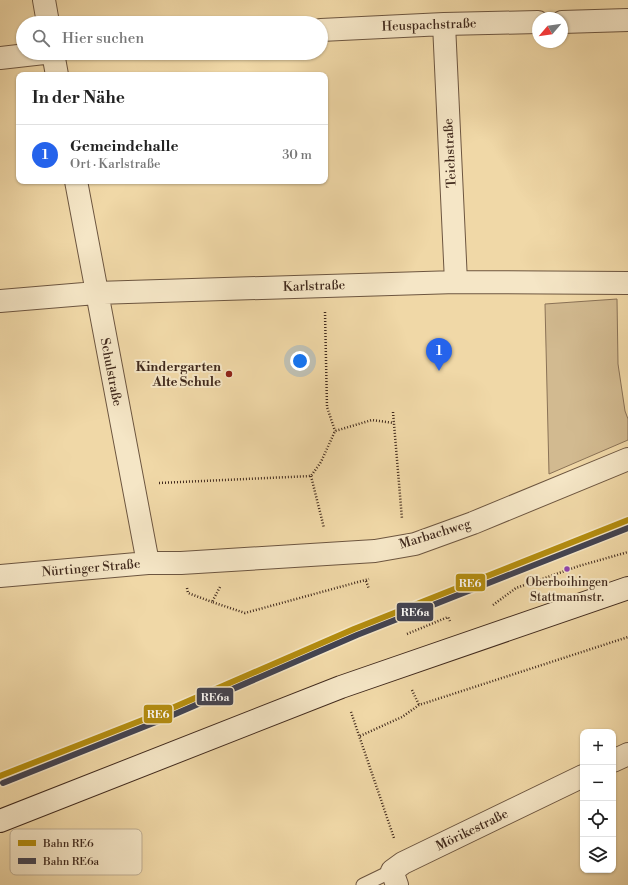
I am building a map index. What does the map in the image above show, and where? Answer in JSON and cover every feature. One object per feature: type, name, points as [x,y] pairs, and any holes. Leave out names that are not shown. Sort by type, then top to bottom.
[{"type":"street","points":[[44,0],[47,16]]},
{"type":"street","points":[[568,22],[628,20]]},
{"type":"street","name":"Heuspachstraße","points":[[328,30],[444,24],[532,22]]},
{"type":"street","name":"Teichstraße","points":[[444,24],[456,282]]},
{"type":"street","points":[[0,58],[16,56]]},
{"type":"street","points":[[54,60],[56,72]]},
{"type":"street","name":"Schulstraße","points":[[77,184],[148,563]]},
{"type":"street","name":"Karlstraße","points":[[0,301],[96,293],[456,282],[628,283]]},
{"type":"street","name":"Marbachweg","points":[[181,563],[375,550],[414,544],[473,523],[628,459]]},
{"type":"street","name":"Nürtinger Straße","points":[[0,576],[148,563],[181,563]]},
{"type":"street","points":[[0,821],[341,687],[628,588]]},
{"type":"street","points":[[616,760],[628,754]]},
{"type":"street","name":"Mörikestraße","points":[[397,873],[580,778]]},
{"type":"lane","name":"Mörikestraße","points":[[363,885],[397,873]]},
{"type":"path","points":[[324,286],[327,407],[335,431],[320,462],[311,476],[326,534],[328,553]]},
{"type":"path","points":[[393,412],[403,524],[414,544]]},
{"type":"path","points":[[335,431],[372,420],[394,423]]},
{"type":"path","points":[[133,484],[311,476]]},
{"type":"path","points":[[488,609],[516,588],[579,566],[628,552]]},
{"type":"path","points":[[188,592],[244,613],[366,581],[369,589]]},
{"type":"path","points":[[212,602],[222,584]]},
{"type":"path","points":[[403,636],[448,617],[452,625]]},
{"type":"path","points":[[360,736],[402,717],[419,705],[628,637]]},
{"type":"path","points":[[412,689],[419,705]]},
{"type":"path","points":[[351,710],[360,736],[397,873]]},
{"type":"shaded area","points":[[617,299],[618,364],[625,411],[628,419],[628,440],[549,474],[545,304]]},
{"type":"rail line","name":"RE6","points":[[0,776],[163,712],[354,629],[628,520]]},
{"type":"rail line","name":"RE6a","points":[[3,783],[166,718],[357,635],[628,528]]},
{"type":"place","name":"Gemeindehalle","points":[[439,371]]},
{"type":"place","name":"Kindergarten Alte Schule","points":[[229,374]]},
{"type":"place","name":"Oberboihingen Stattmannstr.","points":[[567,569]]}]
